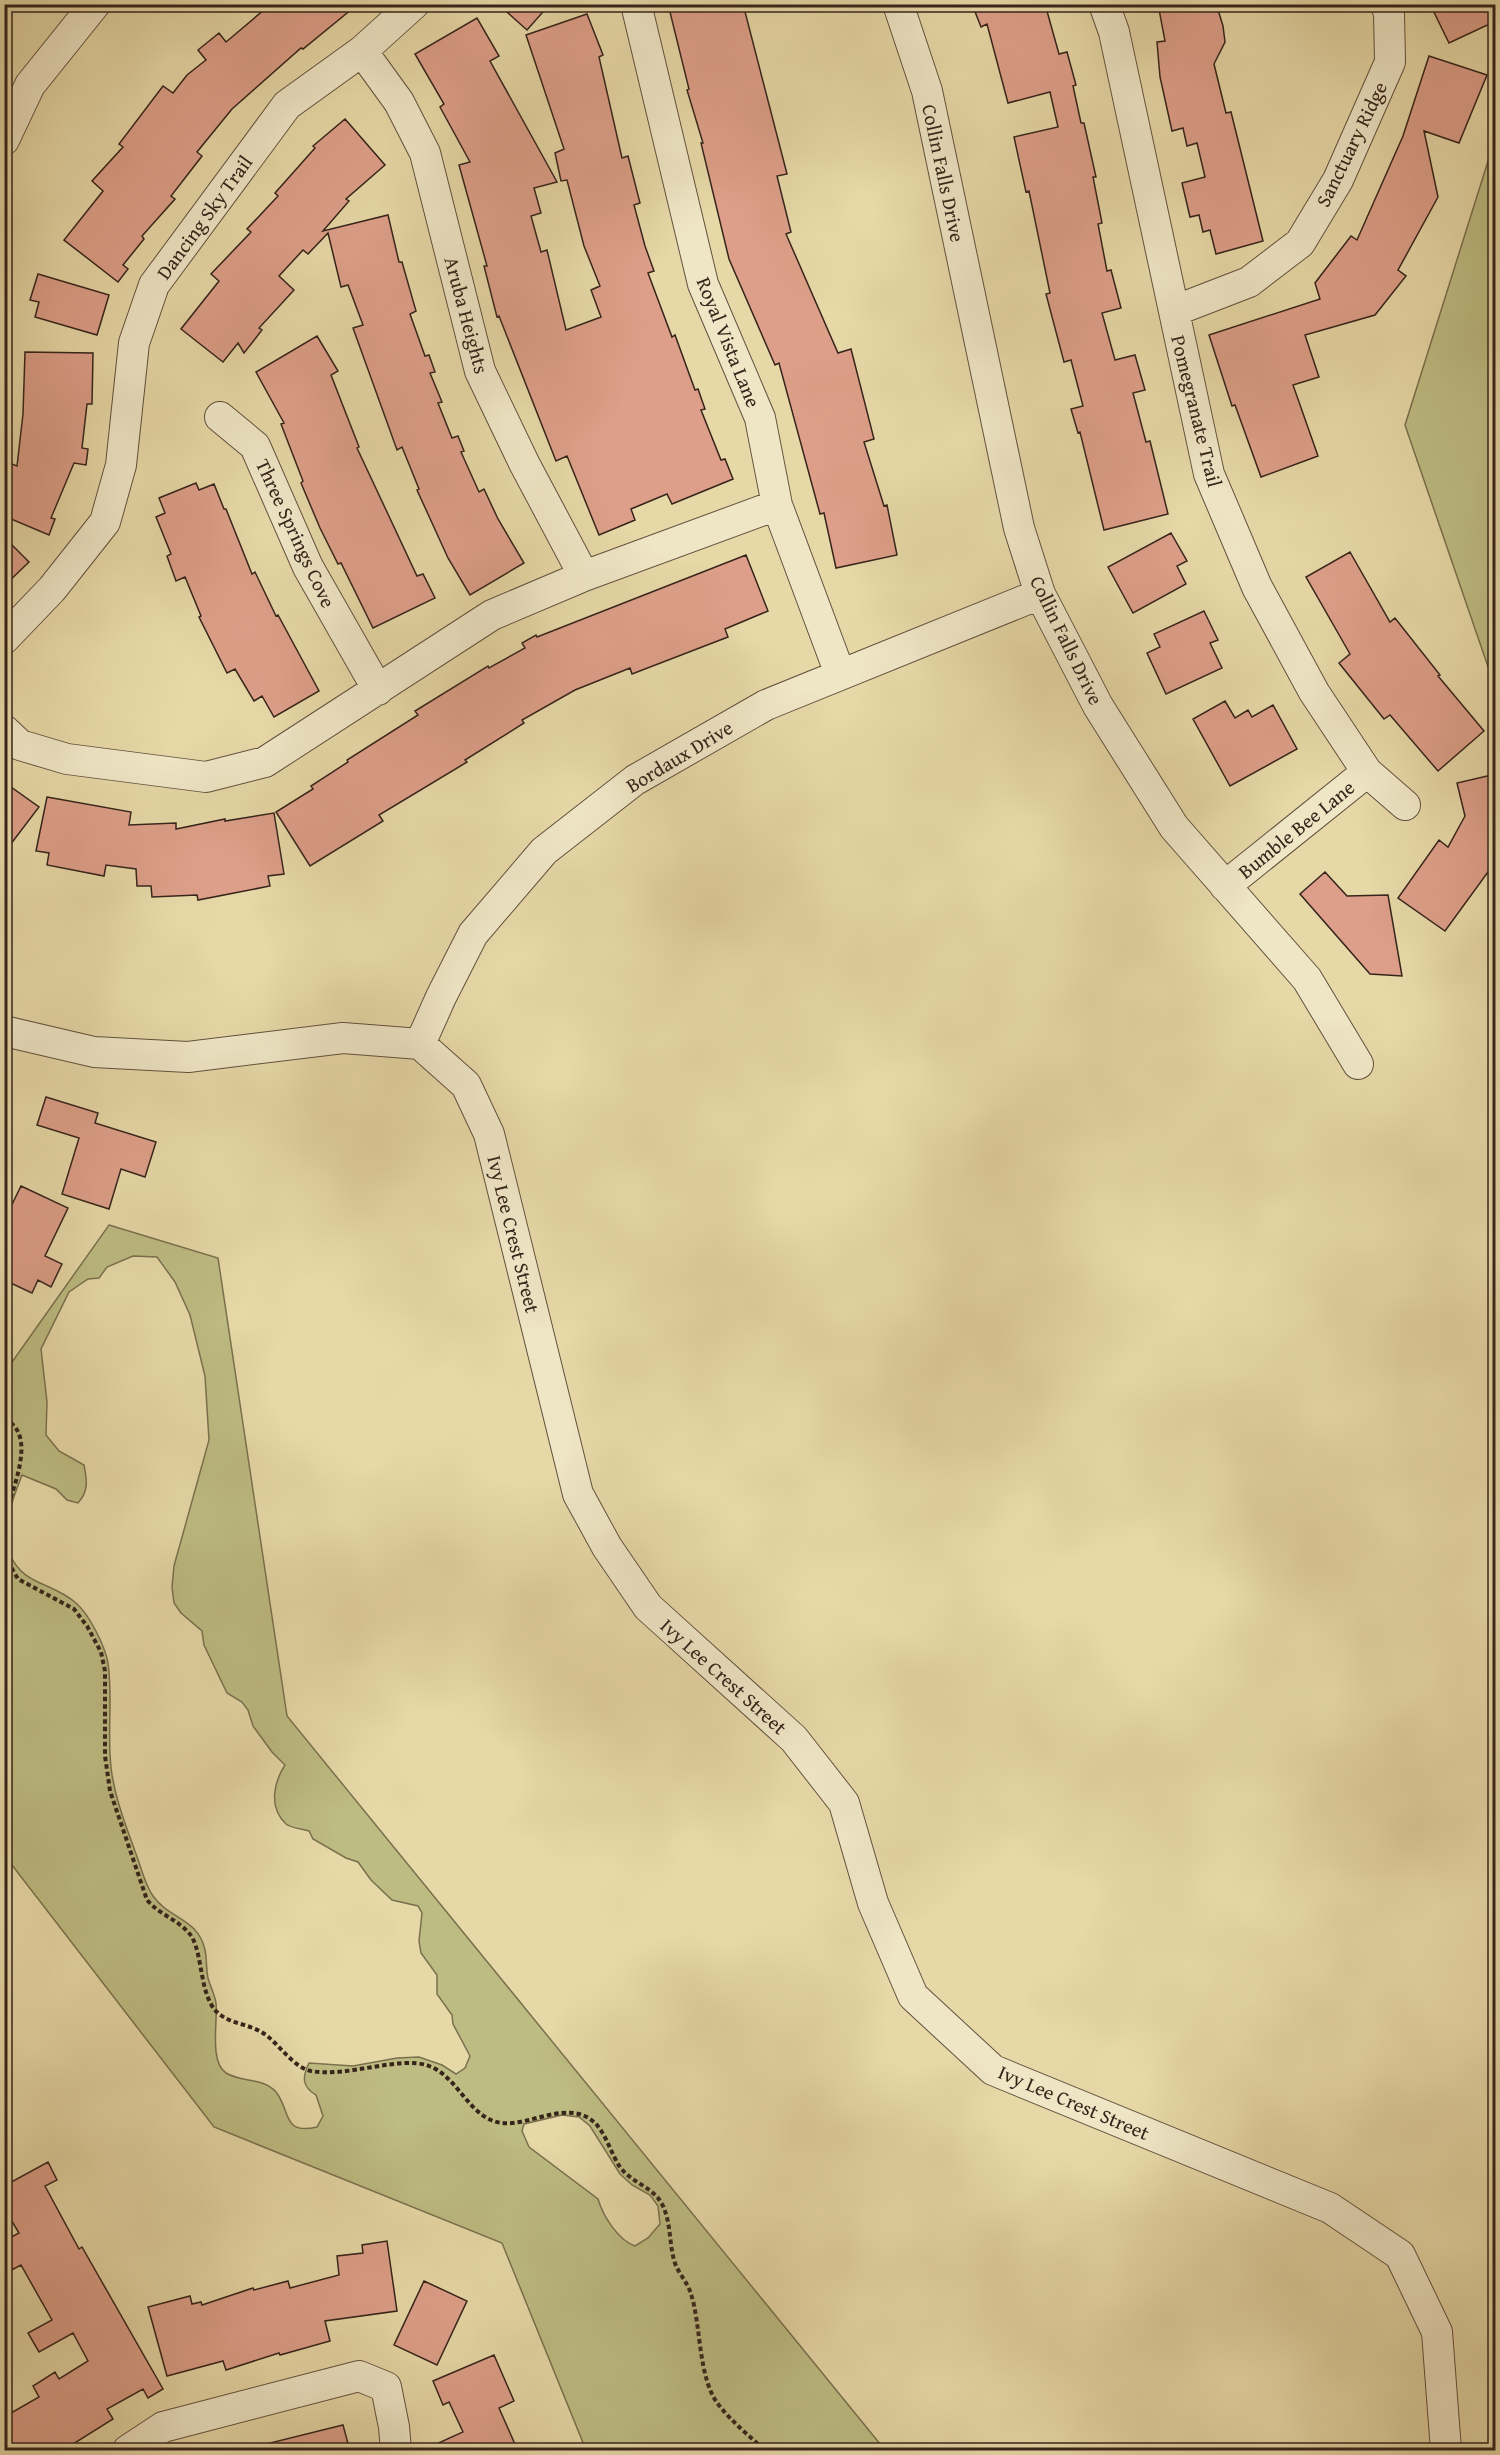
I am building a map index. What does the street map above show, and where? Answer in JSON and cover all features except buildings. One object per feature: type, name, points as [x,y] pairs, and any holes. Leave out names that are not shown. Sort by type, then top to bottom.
[{"type":"street","points":[[4,140],[30,85],[95,4]]},
{"type":"street","name":"Dancing Sky Trail","points":[[4,639],[52,589],[105,522],[121,465],[134,343],[154,285],[287,105],[362,51],[414,4]]},
{"type":"street","name":"Royal Vista Lane","points":[[636,4],[703,284],[760,418],[777,505],[840,674]]},
{"type":"street","name":"Collin Falls Drive","points":[[898,4],[927,91],[1019,528],[1040,594],[1098,706],[1174,826],[1307,979],[1358,1064]]},
{"type":"street","name":"Pomegranate Trail","points":[[1104,4],[1114,32],[1209,474],[1257,587],[1314,692],[1367,772],[1405,805]]},
{"type":"street","name":"Sanctuary Ridge","points":[[1174,311],[1250,282],[1300,243],[1338,180],[1390,62],[1389,14],[1386,4]]},
{"type":"street","name":"Aruba Heights","points":[[362,51],[399,102],[425,153],[480,371],[524,463],[584,576]]},
{"type":"street","name":"Three Springs Cove","points":[[220,417],[255,446],[308,567],[378,690]]},
{"type":"street","points":[[12,737],[67,759],[206,777],[265,762],[492,615],[584,576],[777,505]]},
{"type":"street","name":"Bordaux Drive","points":[[420,1044],[473,934],[544,851],[635,780],[766,705],[1040,594]]},
{"type":"street","name":"Bumble Bee Lane","points":[[1225,886],[1367,772]]},
{"type":"street","points":[[4,1031],[94,1052],[188,1057],[343,1038],[420,1044]]},
{"type":"street","name":"Ivy Lee Crest Street","points":[[420,1044],[466,1085],[489,1134],[578,1494],[607,1547],[648,1607],[794,1739],[844,1803],[873,1904],[913,1996],[993,2070],[1329,2208],[1400,2255],[1437,2332],[1446,2451]]},
{"type":"street","points":[[128,2451],[163,2427],[359,2376],[386,2387],[396,2451]]},
{"type":"path","points":[[4,1419],[13,1423],[20,1432],[21,1447],[18,1476],[4,1520]]},
{"type":"path","points":[[4,1555],[18,1579],[74,1609],[87,1626],[101,1652],[105,1671],[105,1756],[110,1791],[147,1900],[155,1909],[189,1932],[197,1946],[204,1987],[216,2012],[230,2021],[261,2031],[276,2042],[298,2066],[310,2071],[347,2072],[413,2063],[428,2065],[446,2075],[485,2118],[502,2123],[517,2122],[561,2112],[582,2115],[594,2122],[614,2159],[627,2176],[653,2192],[662,2204],[668,2220],[674,2262],[692,2295],[708,2385],[717,2403],[765,2451]]},
{"type":"shaded area","points":[[1495,139],[1495,687],[1405,425]]},
{"type":"shaded area","points":[[109,1225],[218,1258],[287,1716],[885,2450],[586,2450],[502,2243],[214,2127],[5,1856],[5,1372]],"holes":[[[562,2115],[579,2117],[590,2126],[620,2174],[632,2185],[650,2195],[658,2206],[660,2224],[648,2238],[635,2246],[617,2233],[607,2220],[598,2199],[529,2147],[522,2131],[524,2124]]]}]
